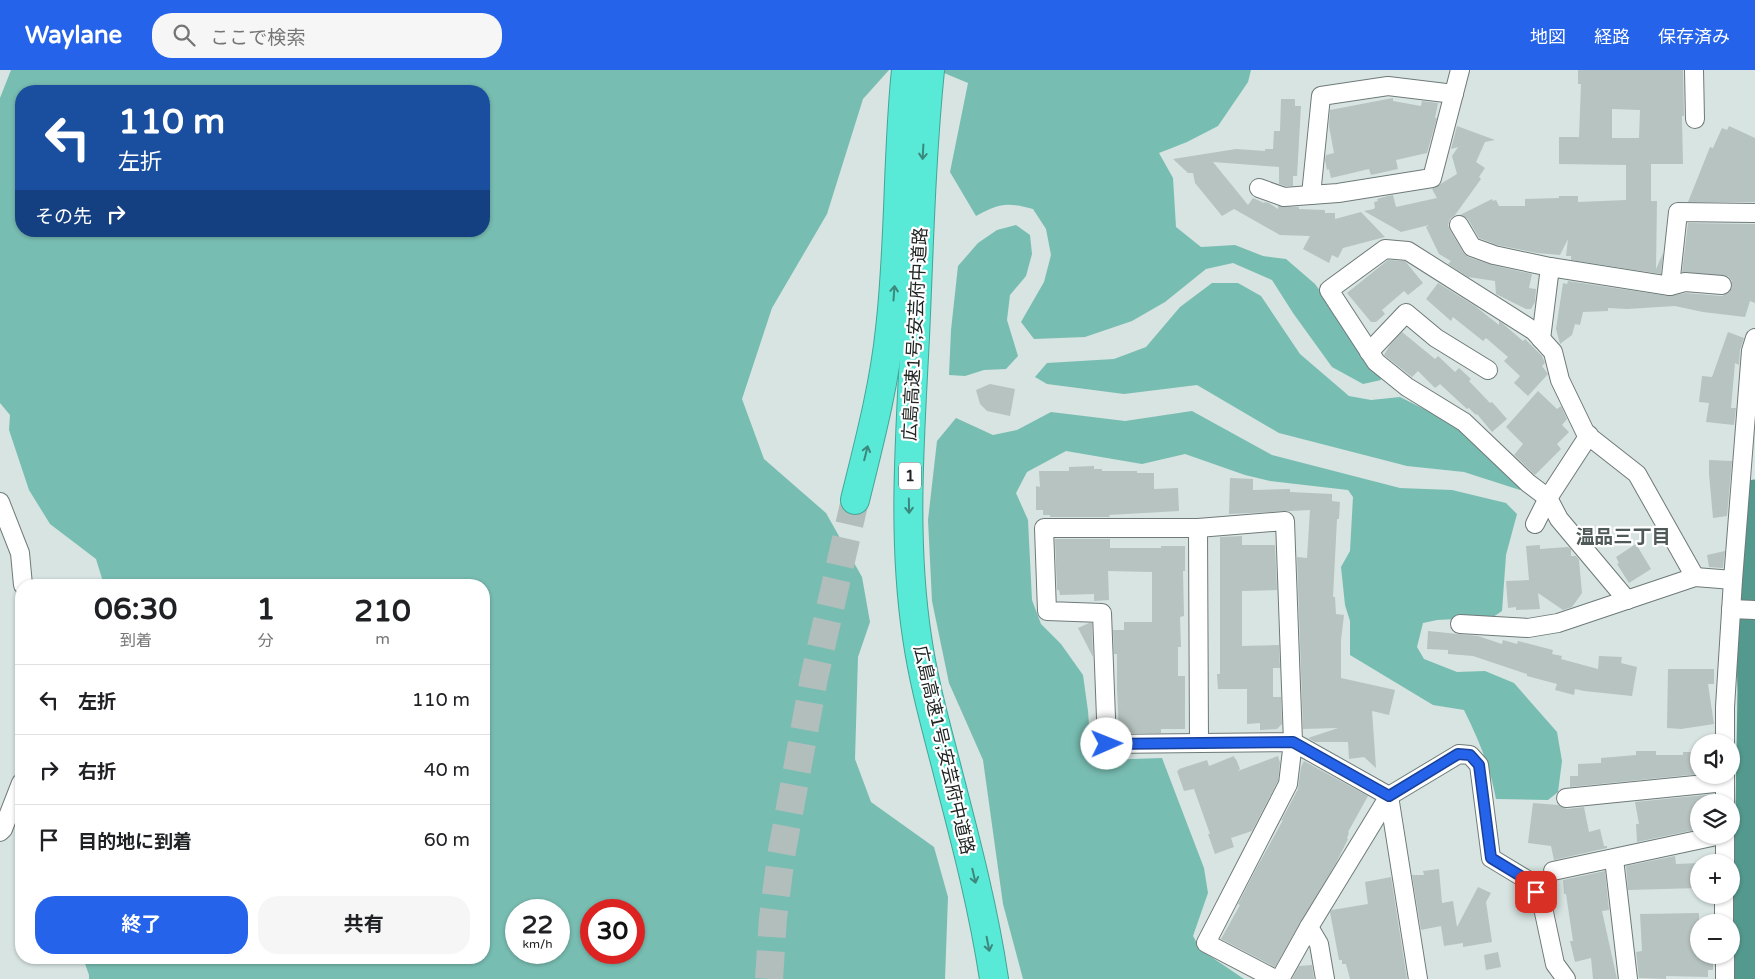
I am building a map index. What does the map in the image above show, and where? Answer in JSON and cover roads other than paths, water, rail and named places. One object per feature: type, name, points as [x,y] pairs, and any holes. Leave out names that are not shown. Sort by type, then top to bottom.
[{"type":"highway","name":"広島高速1号;安芸府中道路","points":[[906,70],[915,103],[910,434],[912,593],[924,676],[966,844],[994,979]]},
{"type":"highway","name":"広島高速1号;安芸府中道路","points":[[854,500],[877,412],[885,369],[915,103],[930,70]]},
{"type":"street","points":[[1259,188],[1284,197],[1338,194],[1432,178],[1460,70]]},
{"type":"street","points":[[1694,70],[1695,119]]},
{"type":"street","points":[[1311,195],[1321,96],[1388,86],[1454,94]]},
{"type":"street","points":[[1670,286],[1678,212],[1755,214]]},
{"type":"street","points":[[1459,225],[1472,247],[1494,255],[1550,267],[1670,286],[1685,282],[1722,285]]},
{"type":"street","points":[[1627,600],[1559,519],[1548,498],[1528,483],[1464,422],[1407,387],[1376,362],[1329,290],[1385,249],[1408,250],[1534,331],[1554,352],[1560,380],[1589,435],[1637,474],[1695,577]]},
{"type":"street","points":[[1541,339],[1550,267]]},
{"type":"street","points":[[1369,352],[1406,313],[1436,338],[1488,370]]},
{"type":"street","points":[[1725,734],[1733,580],[1751,351],[1755,338]]},
{"type":"street","points":[[1535,524],[1548,498],[1589,435]]},
{"type":"street","points":[[0,502],[20,553],[22,579]]},
{"type":"street","points":[[1275,979],[1206,944],[1288,784],[1293,742],[1285,522],[1198,528],[1044,528],[1047,611],[1102,614],[1107,744],[1293,742],[1389,796]]},
{"type":"street","points":[[1198,528],[1199,743]]},
{"type":"street","points":[[1460,624],[1528,628],[1558,623],[1695,577],[1733,580]]},
{"type":"street","points":[[1731,609],[1755,610]]},
{"type":"street","points":[[1280,979],[1309,927],[1389,796],[1458,754],[1470,755],[1479,765],[1491,858],[1529,881],[1542,903],[1555,964],[1566,979]]},
{"type":"street","points":[[1566,798],[1690,783]]},
{"type":"street","points":[[1389,796],[1418,979]]},
{"type":"street","points":[[0,832],[3,829],[15,798]]},
{"type":"street","points":[[1553,871],[1690,842]]},
{"type":"street","points":[[1614,859],[1628,979]]},
{"type":"street","points":[[1309,927],[1319,944],[1325,979]]},
{"type":"street","points":[[1725,964],[1725,979]]},
{"type":"waterway","points":[[1748,979],[1753,692],[1750,571],[1755,495]]},
{"type":"tunnel","points":[[769,979],[773,918],[781,856],[814,678],[855,500]]},
{"type":"district","name":"温品三丁目","points":[[1623,537]]}]
